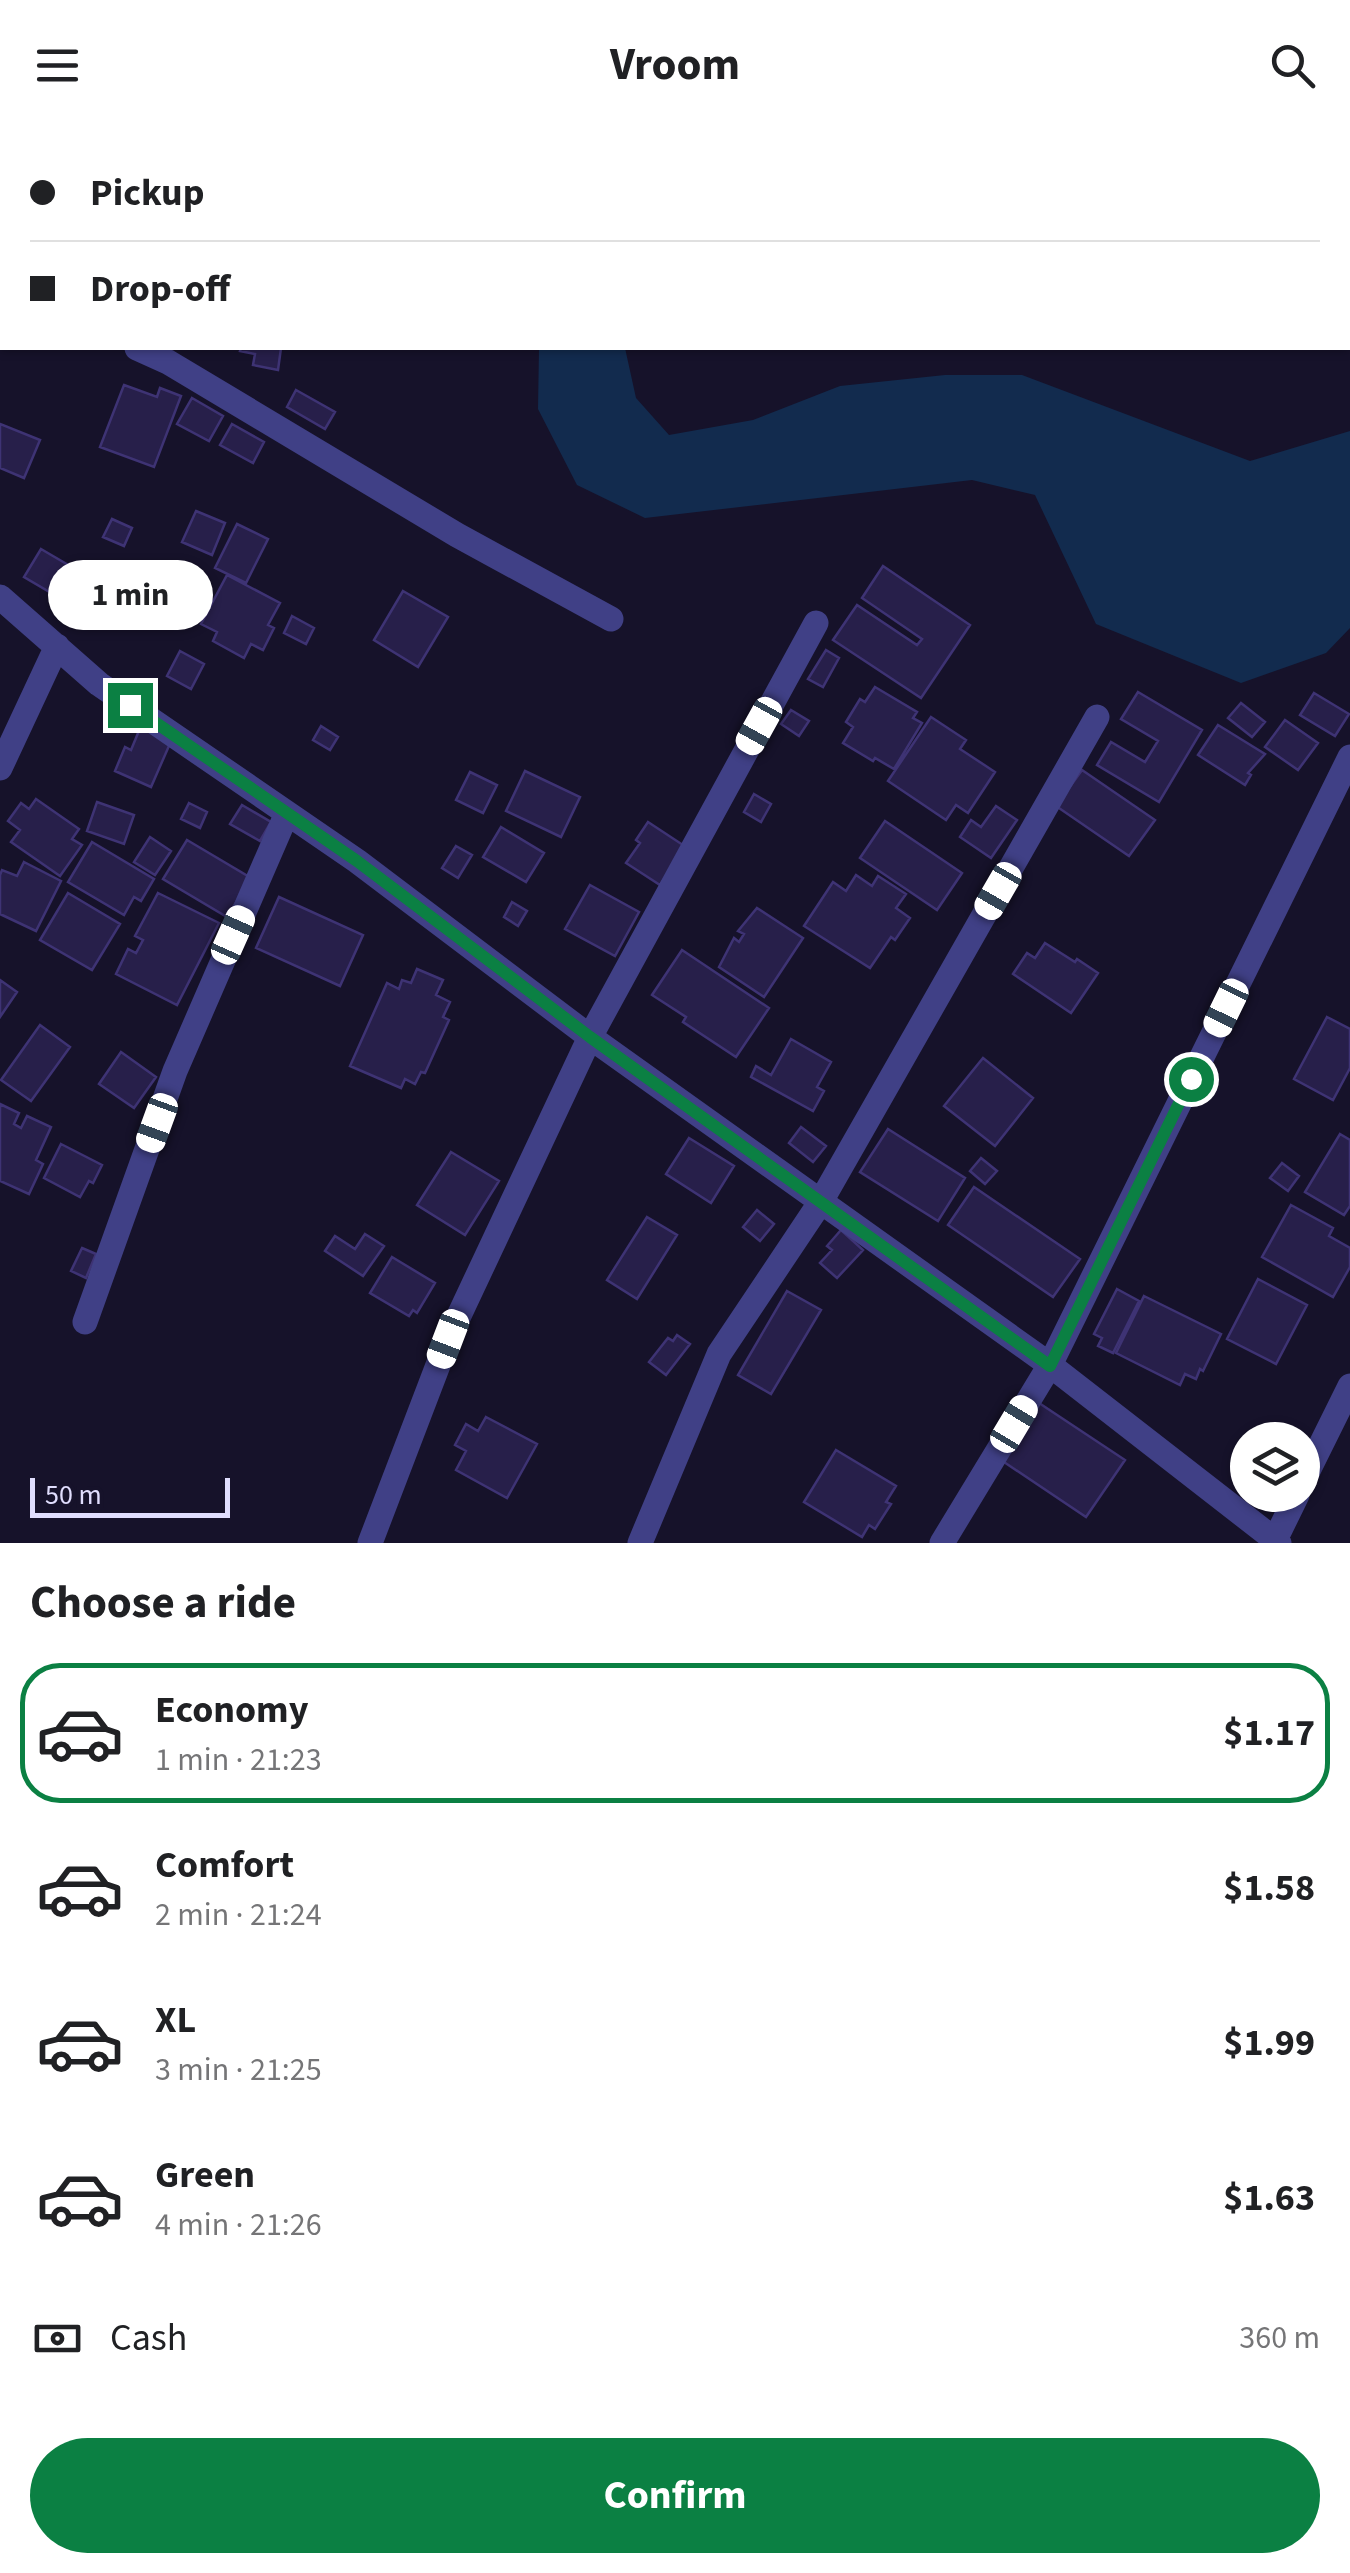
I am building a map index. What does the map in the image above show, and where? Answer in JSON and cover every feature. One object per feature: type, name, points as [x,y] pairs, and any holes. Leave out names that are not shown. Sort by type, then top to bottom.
[{"type":"street","points":[[141,350],[168,362],[457,535],[611,619]]},
{"type":"street","points":[[0,597],[99,684],[357,861],[590,1037],[1050,1366],[1263,1537],[1283,1512]]},
{"type":"street","points":[[370,1543],[448,1339],[590,1037],[816,623]]},
{"type":"street","points":[[0,768],[57,646]]},
{"type":"street","points":[[640,1543],[719,1354],[820,1203],[1096,718]]},
{"type":"street","points":[[942,1543],[1050,1366],[1350,758]]},
{"type":"street","points":[[85,1322],[175,1071],[287,813]]},
{"type":"street","points":[[1320,1447],[1350,1386]]},
{"type":"water","points":[[539,350],[625,350],[636,398],[669,435],[753,420],[840,386],[945,375],[1022,375],[1250,461],[1350,431],[1350,628],[1326,653],[1241,683],[1096,624],[1035,495],[972,480],[645,518],[577,485],[538,409]]},
{"type":"building","points":[[281,350],[278,370],[253,365],[255,354],[240,351]]},
{"type":"building","points":[[124,385],[157,397],[160,388],[181,396],[154,467],[100,447]]},
{"type":"building","points":[[296,390],[335,412],[325,429],[287,407]]},
{"type":"building","points":[[192,398],[223,416],[209,441],[177,424]]},
{"type":"building","points":[[0,424],[40,440],[24,478],[0,468]]},
{"type":"building","points":[[232,424],[264,442],[253,463],[220,445]]},
{"type":"building","points":[[196,511],[225,523],[212,555],[182,542]]},
{"type":"building","points":[[112,519],[132,528],[124,546],[103,537]]},
{"type":"building","points":[[237,524],[268,539],[246,583],[215,568]]},
{"type":"building","points":[[41,549],[99,583],[82,611],[24,577]]},
{"type":"building","points":[[883,566],[970,625],[921,698],[833,640],[857,605],[917,645],[922,639],[862,598]]},
{"type":"building","points":[[227,575],[280,603],[268,625],[274,628],[263,650],[251,644],[244,658],[213,641],[217,632],[201,624]]},
{"type":"building","points":[[403,591],[448,617],[418,667],[374,640]]},
{"type":"building","points":[[292,616],[314,628],[306,644],[284,633]]},
{"type":"building","points":[[826,650],[839,658],[823,687],[808,679]]},
{"type":"building","points":[[180,651],[204,664],[191,689],[167,676]]},
{"type":"building","points":[[875,687],[917,712],[913,718],[922,723],[894,769],[843,743],[853,727],[846,722],[860,699],[865,702]]},
{"type":"building","points":[[1138,692],[1202,730],[1159,802],[1097,765],[1111,742],[1145,762],[1158,741],[1121,719]]},
{"type":"building","points":[[1314,693],[1349,714],[1335,736],[1300,715]]},
{"type":"building","points":[[1241,703],[1265,722],[1252,737],[1228,718]]},
{"type":"building","points":[[791,710],[809,721],[799,736],[781,724]]},
{"type":"building","points":[[931,717],[966,740],[960,749],[995,772],[968,813],[956,805],[946,820],[888,781]]},
{"type":"building","points":[[1285,720],[1318,743],[1298,770],[1265,747]]},
{"type":"building","points":[[1218,725],[1265,754],[1248,773],[1251,775],[1245,785],[1198,755]]},
{"type":"building","points":[[141,726],[172,739],[151,787],[115,771],[125,747],[131,750]]},
{"type":"building","points":[[321,726],[338,737],[330,750],[313,740]]},
{"type":"building","points":[[1082,770],[1155,820],[1129,856],[1056,806]]},
{"type":"building","points":[[525,771],[580,797],[561,837],[506,811]]},
{"type":"building","points":[[470,772],[497,785],[483,813],[456,800]]},
{"type":"building","points":[[754,794],[771,804],[761,822],[744,812]]},
{"type":"building","points":[[36,799],[79,829],[72,839],[82,845],[60,876],[11,842],[20,830],[8,821],[21,803],[29,809]]},
{"type":"building","points":[[97,802],[134,815],[124,844],[87,831]]},
{"type":"building","points":[[189,803],[207,812],[200,828],[181,819]]},
{"type":"building","points":[[242,805],[271,822],[260,841],[230,824]]},
{"type":"building","points":[[996,806],[1017,820],[991,858],[960,837],[971,820],[981,827]]},
{"type":"building","points":[[885,821],[962,873],[937,910],[860,858]]},
{"type":"building","points":[[648,822],[686,847],[660,885],[626,863]]},
{"type":"building","points":[[501,827],[544,853],[526,882],[483,857]]},
{"type":"building","points":[[150,837],[171,851],[155,875],[134,862]]},
{"type":"building","points":[[187,840],[251,878],[227,917],[163,879]]},
{"type":"building","points":[[92,842],[154,879],[141,901],[134,897],[124,915],[68,882]]},
{"type":"building","points":[[456,846],[472,855],[458,878],[442,868]]},
{"type":"building","points":[[24,862],[61,881],[36,931],[0,914],[2,870],[17,876]]},
{"type":"building","points":[[856,875],[872,886],[878,876],[906,894],[896,908],[910,918],[870,968],[804,926],[833,882],[846,891]]},
{"type":"building","points":[[590,885],[639,912],[615,956],[565,929]]},
{"type":"building","points":[[68,893],[120,924],[92,970],[40,940]]},
{"type":"building","points":[[158,893],[219,923],[177,1005],[116,974],[128,949],[136,953],[143,940],[135,936]]},
{"type":"building","points":[[279,897],[363,935],[340,986],[256,948]]},
{"type":"building","points":[[512,902],[527,911],[518,926],[504,917]]},
{"type":"building","points":[[757,908],[803,938],[764,997],[719,967],[734,938],[739,942],[744,934],[738,931]]},
{"type":"building","points":[[1045,943],[1098,973],[1071,1013],[1013,974],[1027,953],[1035,958]]},
{"type":"building","points":[[682,950],[769,1008],[736,1057],[683,1022],[686,1017],[652,995]]},
{"type":"building","points":[[417,969],[443,980],[436,995],[450,1002],[443,1017],[449,1020],[425,1073],[421,1072],[415,1084],[405,1079],[401,1088],[350,1066],[387,983],[399,989],[402,980],[411,983]]},
{"type":"building","points":[[0,980],[17,992],[0,1017]]},
{"type":"building","points":[[1327,1017],[1350,1029],[1350,1068],[1333,1100],[1294,1079]]},
{"type":"building","points":[[40,1025],[70,1047],[31,1101],[1,1080]]},
{"type":"building","points":[[791,1039],[831,1062],[817,1087],[824,1091],[813,1111],[751,1077],[756,1066],[771,1075]]},
{"type":"building","points":[[121,1052],[156,1077],[134,1108],[99,1084]]},
{"type":"building","points":[[983,1058],[1033,1098],[995,1146],[944,1106]]},
{"type":"building","points":[[0,1104],[19,1113],[14,1124],[21,1128],[27,1116],[51,1127],[36,1160],[43,1164],[29,1194],[0,1181]]},
{"type":"building","points":[[801,1127],[826,1146],[813,1162],[789,1143]]},
{"type":"building","points":[[888,1129],[965,1178],[938,1221],[860,1172]]},
{"type":"building","points":[[1340,1134],[1350,1140],[1350,1206],[1344,1215],[1305,1192]]},
{"type":"building","points":[[689,1138],[734,1166],[711,1203],[666,1174]]},
{"type":"building","points":[[61,1144],[102,1165],[80,1197],[44,1178]]},
{"type":"building","points":[[451,1152],[499,1181],[465,1235],[417,1205]]},
{"type":"building","points":[[981,1158],[997,1171],[985,1184],[970,1171]]},
{"type":"building","points":[[1282,1163],[1299,1176],[1288,1191],[1270,1178]]},
{"type":"building","points":[[974,1187],[1080,1259],[1053,1297],[948,1225]]},
{"type":"building","points":[[1291,1205],[1333,1228],[1329,1236],[1350,1248],[1350,1267],[1333,1297],[1262,1257]]},
{"type":"building","points":[[757,1210],[774,1224],[760,1241],[743,1227]]},
{"type":"building","points":[[647,1217],[677,1235],[637,1299],[607,1280]]},
{"type":"building","points":[[841,1230],[863,1250],[837,1278],[820,1263],[832,1250],[827,1246]]},
{"type":"building","points":[[365,1234],[384,1246],[363,1276],[325,1251],[335,1236],[355,1249]]},
{"type":"building","points":[[82,1248],[96,1254],[86,1278],[71,1271]]},
{"type":"building","points":[[392,1257],[435,1283],[417,1313],[413,1310],[409,1316],[370,1293]]},
{"type":"building","points":[[1258,1279],[1307,1305],[1276,1364],[1227,1339]]},
{"type":"building","points":[[1117,1289],[1139,1301],[1113,1353],[1098,1346],[1102,1338],[1094,1334]]},
{"type":"building","points":[[787,1291],[821,1310],[771,1394],[738,1375]]},
{"type":"building","points":[[1144,1296],[1221,1334],[1196,1379],[1185,1374],[1180,1385],[1116,1353]]},
{"type":"building","points":[[677,1335],[690,1344],[666,1375],[649,1362],[668,1338],[673,1341]]},
{"type":"building","points":[[1036,1401],[1125,1460],[1086,1517],[998,1458]]},
{"type":"building","points":[[486,1417],[537,1444],[507,1498],[456,1470],[466,1451],[455,1445],[466,1424],[478,1431]]},
{"type":"building","points":[[836,1450],[896,1486],[886,1502],[891,1504],[875,1529],[869,1525],[862,1537],[804,1502]]},
{"type":"route","points":[[130,705],[357,861],[590,1037],[1050,1366],[1191,1079]]}]
